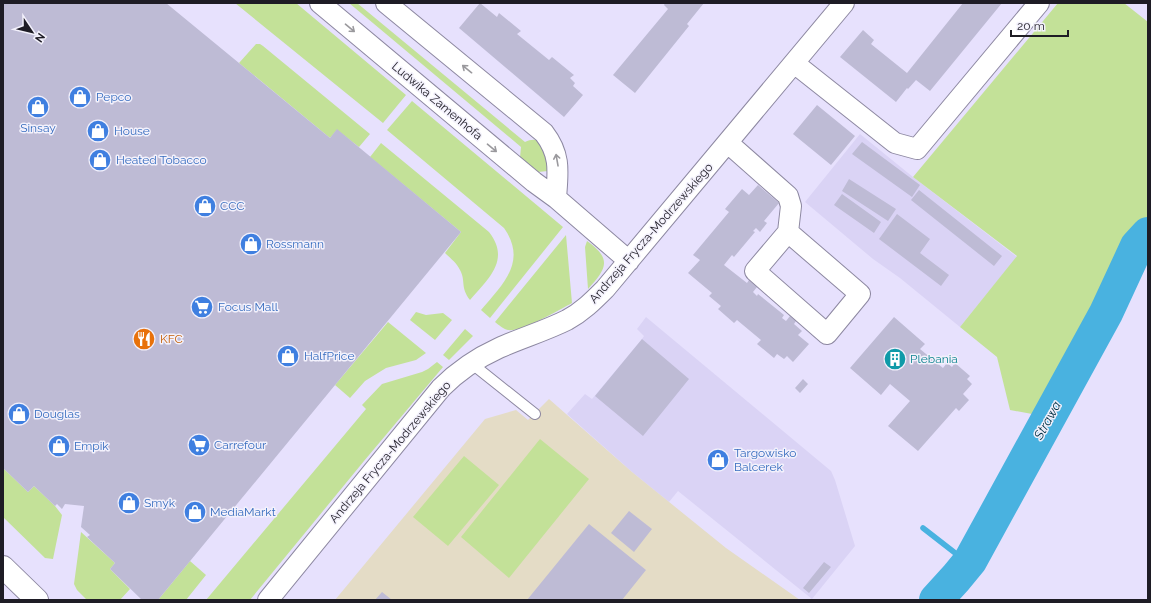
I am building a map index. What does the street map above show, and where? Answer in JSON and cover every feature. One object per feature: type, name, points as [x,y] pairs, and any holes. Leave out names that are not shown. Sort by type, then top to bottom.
[{"type":"street","name":"Ludwika Zamenhofa","points":[[320,3],[534,182],[556,198],[629,261]]},
{"type":"street","points":[[386,3],[544,133],[555,149],[557,159],[558,172],[556,198]]},
{"type":"street","name":"Andrzeja Frycza-Modrzewskiego","points":[[268,600],[441,388],[455,375],[471,363],[498,348],[568,319],[587,307],[605,289],[844,3]]},
{"type":"street","points":[[794,63],[895,143],[917,149],[1039,3]]},
{"type":"street","points":[[728,143],[788,196],[791,206],[788,232],[755,271],[827,334],[860,294],[788,232]]},
{"type":"street","points":[[3,567],[29,597]]},
{"type":"lane","points":[[471,363],[535,414]]},
{"type":"shaded area","points":[[860,134],[1017,257],[960,327],[900,278],[873,259],[805,202]]},
{"type":"shaded area","name":"Targowisko Balcerek","points":[[646,317],[831,471],[855,546],[812,599],[678,491],[669,502],[632,472],[567,414],[585,394],[592,399],[642,339],[644,336],[637,329]]},
{"type":"shaded area","points":[[549,399],[632,472],[726,548],[800,600],[335,600],[485,419],[516,410],[528,420]]},
{"type":"green space","points":[[235,3],[296,3],[406,95],[383,123]]},
{"type":"green space","points":[[349,3],[357,3],[525,142],[536,140],[546,144],[548,171],[538,172],[520,158],[521,147]]},
{"type":"green space","points":[[1058,3],[1124,3],[1148,22],[1148,228],[1134,243],[1097,318],[1043,416],[1010,410],[997,357],[960,327],[1017,256],[913,177]]},
{"type":"green space","points":[[256,44],[263,46],[370,134],[359,147],[337,130],[330,138],[239,63]]},
{"type":"green space","points":[[412,101],[563,227],[490,318],[481,310],[504,282],[509,272],[513,262],[511,240],[504,228],[387,130]]},
{"type":"green space","points":[[381,143],[489,232],[495,242],[498,251],[494,269],[490,277],[470,300],[464,288],[463,278],[459,267],[445,253],[461,232],[370,157]]},
{"type":"green space","points":[[566,235],[572,303],[522,328],[508,330],[501,327],[495,322]]},
{"type":"green space","points":[[587,241],[600,253],[604,264],[603,269],[588,289],[585,247]]},
{"type":"green space","points":[[416,312],[426,315],[443,313],[452,320],[435,340],[410,320]]},
{"type":"green space","points":[[388,322],[426,353],[416,360],[386,368],[365,381],[350,398],[335,385]]},
{"type":"green space","points":[[465,329],[473,336],[449,360],[443,355]]},
{"type":"green space","points":[[437,362],[443,367],[250,600],[206,600],[366,409],[362,405],[382,384],[422,372]]},
{"type":"green space","points":[[540,439],[589,479],[509,578],[461,537]]},
{"type":"green space","points":[[464,456],[499,485],[448,546],[413,517]]},
{"type":"green space","points":[[3,468],[28,492],[34,486],[55,506],[62,515],[53,559],[45,558],[3,517]]},
{"type":"green space","points":[[81,532],[115,563],[110,569],[130,589],[120,600],[87,600],[77,590],[74,584]]},
{"type":"green space","points":[[190,561],[206,575],[186,600],[158,600]]},
{"type":"building","name":"Focus Mall","points":[[3,3],[166,3],[330,138],[337,129],[461,232],[158,600],[142,600],[110,569],[115,563],[87,537],[90,535],[81,527],[84,506],[65,504],[62,509],[57,504],[55,506],[34,486],[28,492],[3,468]]},
{"type":"building","points":[[480,3],[497,17],[499,13],[521,31],[517,34],[549,60],[552,57],[574,75],[570,78],[575,83],[573,86],[583,95],[564,117],[459,28]]},
{"type":"building","points":[[665,3],[704,3],[687,24],[689,26],[635,93],[613,75],[668,9],[664,5]]},
{"type":"building","points":[[963,3],[1002,3],[930,91],[916,80],[908,89],[907,88],[896,102],[840,57],[863,30],[874,40],[871,44],[907,73]]},
{"type":"building","points":[[817,105],[855,136],[831,165],[793,134]]},
{"type":"building","points":[[862,142],[920,185],[912,197],[852,154]]},
{"type":"building","points":[[849,179],[896,209],[888,221],[842,191]]},
{"type":"building","points":[[758,185],[779,203],[764,221],[767,223],[760,232],[756,228],[753,231],[755,232],[734,257],[732,255],[724,265],[747,283],[749,280],[757,287],[753,292],[757,296],[758,294],[784,315],[782,318],[786,321],[790,316],[796,321],[794,324],[802,331],[798,335],[809,344],[793,362],[787,356],[784,359],[777,354],[774,358],[757,344],[761,340],[737,320],[734,323],[718,309],[721,306],[709,296],[712,293],[688,273],[700,260],[693,255],[729,212],[725,209],[742,189],[749,195]]},
{"type":"building","points":[[919,190],[1002,256],[994,266],[911,200]]},
{"type":"building","points":[[842,194],[881,222],[874,233],[834,205]]},
{"type":"building","points":[[897,214],[930,239],[920,253],[949,275],[941,286],[879,239]]},
{"type":"building","points":[[894,317],[925,344],[920,349],[943,368],[947,363],[952,367],[955,363],[970,376],[967,379],[972,384],[963,394],[969,400],[959,411],[956,408],[918,451],[888,426],[910,401],[890,384],[881,395],[850,368]]},
{"type":"building","points":[[642,339],[689,379],[643,436],[595,396]]},
{"type":"building","points":[[803,379],[808,384],[800,393],[795,388]]},
{"type":"building","points":[[629,511],[652,529],[634,552],[611,533]]},
{"type":"building","points":[[589,524],[646,570],[622,600],[527,600]]},
{"type":"building","points":[[824,562],[831,567],[809,593],[803,588]]},
{"type":"building","points":[[382,592],[392,600],[375,600]]},
{"type":"waterway","name":"Strawa","points":[[936,600],[970,561],[1106,313],[1137,246],[1148,234]]},
{"type":"waterway","points":[[923,528],[968,563]]},
{"type":"place","name":"Pepco","points":[[80,97]]},
{"type":"place","name":"Sinsay","points":[[38,107]]},
{"type":"place","name":"House","points":[[98,131]]},
{"type":"place","name":"Heated Tobacco","points":[[100,160]]},
{"type":"place","name":"CCC","points":[[205,206]]},
{"type":"place","name":"Rossmann","points":[[251,244]]},
{"type":"place","name":"Focus Mall","points":[[202,307]]},
{"type":"place","name":"KFC","points":[[144,339]]},
{"type":"place","name":"HalfPrice","points":[[288,356]]},
{"type":"place","name":"Plebania","points":[[895,359]]},
{"type":"place","name":"Douglas","points":[[19,414]]},
{"type":"place","name":"Carrefour","points":[[199,445]]},
{"type":"place","name":"Empik","points":[[59,446]]},
{"type":"place","name":"Targowisko Balcerek","points":[[718,460]]},
{"type":"place","name":"Smyk","points":[[129,503]]},
{"type":"place","name":"MediaMarkt","points":[[195,512]]}]
